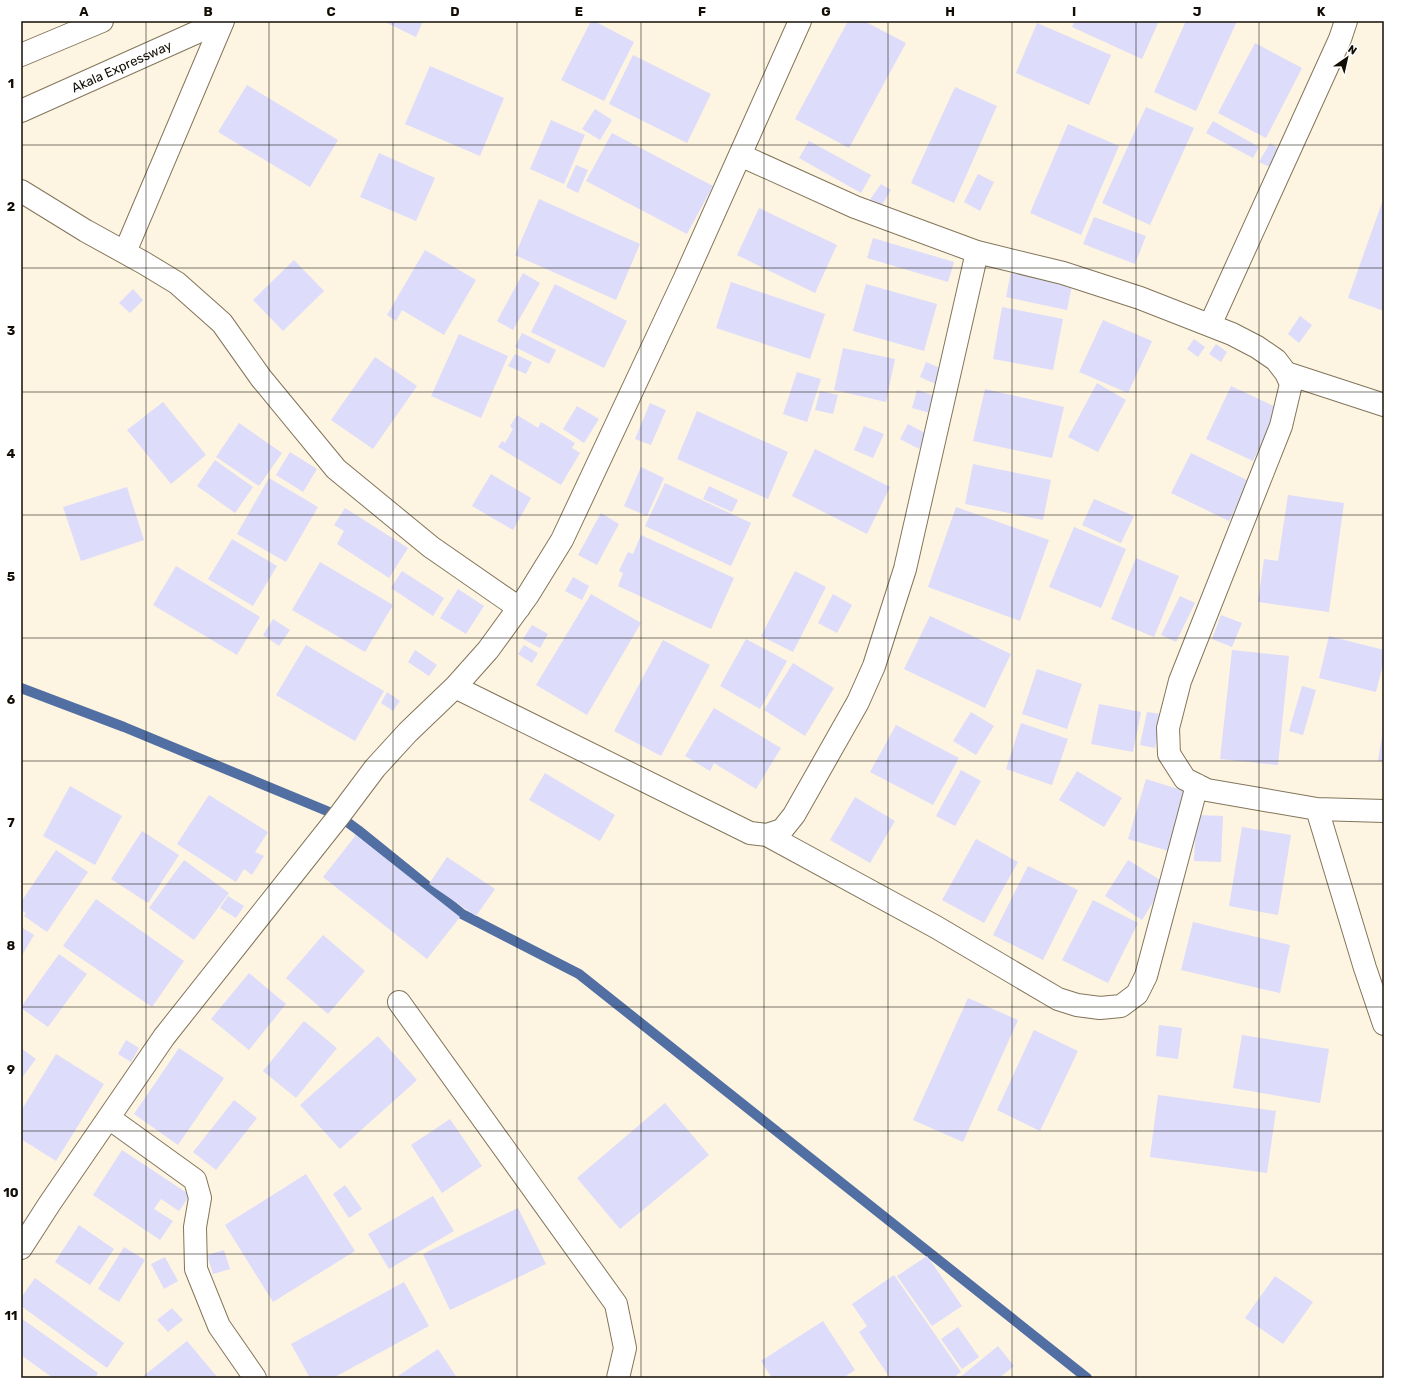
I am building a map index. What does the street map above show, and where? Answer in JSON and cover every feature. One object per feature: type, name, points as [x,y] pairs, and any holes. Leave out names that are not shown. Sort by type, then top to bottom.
[{"type":"street","points":[[21,54],[102,21]]},
{"type":"street","points":[[125,252],[222,21]]},
{"type":"street","name":"Akala Expressway","points":[[21,111],[222,21]]},
{"type":"street","points":[[21,1248],[50,1203],[164,1037],[375,768],[408,732],[455,687],[488,650],[519,608],[562,540],[684,280],[800,21]]},
{"type":"street","points":[[1210,325],[1340,39],[1346,21]]},
{"type":"street","points":[[740,155],[856,207],[977,252],[1064,273],[1140,298],[1232,334],[1257,347],[1276,360],[1286,373],[1291,384],[1281,426],[1180,681],[1168,728],[1169,754],[1185,779],[1207,790],[1317,809],[1384,811]]},
{"type":"street","points":[[21,190],[86,231],[177,283],[222,322],[261,378],[336,469],[431,547],[519,608]]},
{"type":"street","points":[[455,687],[750,832],[767,834],[782,830],[794,815],[858,702],[874,666],[905,570],[977,252]]},
{"type":"street","points":[[1286,373],[1384,405]]},
{"type":"street","points":[[767,834],[936,927],[1058,999],[1077,1005],[1100,1008],[1120,1006],[1137,994],[1146,976],[1197,785]]},
{"type":"street","points":[[1317,809],[1365,968],[1384,1024]]},
{"type":"street","points":[[399,1002],[616,1304],[625,1348],[618,1378]]},
{"type":"street","points":[[109,1118],[195,1180],[200,1198],[195,1227],[196,1269],[218,1326],[255,1378]]},
{"type":"building","points":[[383,21],[423,21],[416,37]]},
{"type":"building","points":[[591,21],[594,21],[634,42],[604,101],[561,80]]},
{"type":"building","points":[[848,21],[864,21],[906,43],[849,148],[795,119]]},
{"type":"building","points":[[1075,21],[1159,21],[1142,59],[1072,27]]},
{"type":"building","points":[[1186,21],[1237,21],[1196,111],[1154,92]]},
{"type":"building","points":[[1037,23],[1111,55],[1089,105],[1016,73]]},
{"type":"building","points":[[1255,43],[1302,68],[1266,138],[1218,113]]},
{"type":"building","points":[[633,55],[711,94],[687,143],[609,104]]},
{"type":"building","points":[[430,66],[504,98],[480,156],[405,124]]},
{"type":"building","points":[[247,85],[338,140],[310,187],[218,132]]},
{"type":"building","points":[[955,87],[997,106],[954,203],[911,183]]},
{"type":"building","points":[[1146,107],[1194,128],[1150,225],[1102,203]]},
{"type":"building","points":[[595,109],[612,120],[600,140],[582,129]]},
{"type":"building","points":[[551,120],[585,135],[564,184],[530,169]]},
{"type":"building","points":[[1213,121],[1259,147],[1253,158],[1206,133]]},
{"type":"building","points":[[1068,124],[1119,146],[1081,235],[1030,213]]},
{"type":"building","points":[[612,133],[713,186],[687,234],[586,181]]},
{"type":"building","points":[[809,141],[871,175],[861,193],[799,158]]},
{"type":"building","points":[[1270,143],[1282,150],[1272,168],[1259,162]]},
{"type":"building","points":[[379,153],[435,178],[416,221],[360,197]]},
{"type":"building","points":[[576,165],[588,170],[578,193],[566,187]]},
{"type":"building","points":[[978,174],[994,182],[980,211],[964,202]]},
{"type":"building","points":[[881,184],[891,190],[880,208],[869,201]]},
{"type":"building","points":[[1384,197],[1384,311],[1348,298]]},
{"type":"building","points":[[539,199],[640,244],[616,300],[515,255]]},
{"type":"building","points":[[759,208],[837,245],[815,293],[737,255]]},
{"type":"building","points":[[1094,217],[1146,236],[1135,264],[1083,244]]},
{"type":"building","points":[[873,238],[954,262],[948,282],[867,258]]},
{"type":"building","points":[[425,250],[476,280],[444,335],[402,310],[396,321],[387,315]]},
{"type":"building","points":[[294,260],[324,291],[283,331],[253,300]]},
{"type":"building","points":[[1011,272],[1072,285],[1067,310],[1006,297]]},
{"type":"building","points":[[523,273],[540,283],[513,330],[497,321]]},
{"type":"building","points":[[731,282],[825,314],[810,359],[716,328]]},
{"type":"building","points":[[555,284],[627,321],[604,368],[531,332]]},
{"type":"building","points":[[866,284],[937,304],[924,351],[853,331]]},
{"type":"building","points":[[133,289],[143,300],[130,313],[119,303]]},
{"type":"building","points":[[1002,307],[1063,319],[1053,370],[993,359]]},
{"type":"building","points":[[1300,316],[1312,325],[1299,343],[1288,334]]},
{"type":"building","points":[[1103,320],[1152,341],[1128,393],[1079,372]]},
{"type":"building","points":[[522,333],[556,350],[549,364],[515,347]]},
{"type":"building","points":[[459,334],[508,356],[481,418],[431,396]]},
{"type":"building","points":[[1194,339],[1205,347],[1198,357],[1187,349]]},
{"type":"building","points":[[1216,344],[1227,352],[1221,362],[1209,354]]},
{"type":"building","points":[[843,348],[895,359],[886,402],[834,390]]},
{"type":"building","points":[[515,354],[532,362],[526,374],[508,366]]},
{"type":"building","points":[[375,357],[417,386],[373,449],[331,420]]},
{"type":"building","points":[[926,362],[945,370],[938,385],[920,377]]},
{"type":"building","points":[[797,372],[821,379],[807,422],[783,414]]},
{"type":"building","points":[[1097,383],[1126,400],[1098,452],[1068,437]]},
{"type":"building","points":[[1231,386],[1278,408],[1253,461],[1206,439]]},
{"type":"building","points":[[985,389],[1064,407],[1052,458],[973,441]]},
{"type":"building","points":[[917,390],[938,397],[933,414],[912,408]]},
{"type":"building","points":[[820,391],[838,395],[833,414],[815,410]]},
{"type":"building","points":[[163,402],[206,455],[171,484],[127,430]]},
{"type":"building","points":[[650,403],[666,410],[651,445],[635,439]]},
{"type":"building","points":[[577,406],[599,419],[584,443],[563,429]]},
{"type":"building","points":[[697,411],[788,452],[768,499],[677,459]]},
{"type":"building","points":[[517,415],[538,428],[541,422],[575,443],[572,448],[580,453],[561,485],[498,447],[502,441],[505,443],[513,429],[510,426]]},
{"type":"building","points":[[239,423],[282,453],[259,486],[216,457]]},
{"type":"building","points":[[908,424],[927,434],[919,449],[900,439]]},
{"type":"building","points":[[864,426],[884,434],[873,458],[854,450]]},
{"type":"building","points":[[815,449],[890,487],[867,534],[792,496]]},
{"type":"building","points":[[290,452],[317,469],[303,492],[276,475]]},
{"type":"building","points":[[1191,453],[1249,481],[1229,521],[1171,493]]},
{"type":"building","points":[[215,460],[253,487],[235,513],[197,486]]},
{"type":"building","points":[[973,464],[1051,480],[1043,520],[965,504]]},
{"type":"building","points":[[641,467],[664,478],[647,516],[624,506]]},
{"type":"building","points":[[491,474],[531,498],[513,530],[472,506]]},
{"type":"building","points":[[269,478],[318,507],[286,562],[237,534]]},
{"type":"building","points":[[665,483],[751,523],[731,566],[645,526]]},
{"type":"building","points":[[709,486],[738,500],[732,512],[703,499]]},
{"type":"building","points":[[127,487],[144,540],[81,561],[63,507]]},
{"type":"building","points":[[1288,495],[1344,503],[1329,612],[1258,602],[1264,559],[1278,561]]},
{"type":"building","points":[[1094,499],[1134,516],[1121,543],[1082,525]]},
{"type":"building","points":[[956,507],[1049,540],[1020,621],[928,587]]},
{"type":"building","points":[[345,508],[408,548],[389,578],[337,544],[344,531],[334,525]]},
{"type":"building","points":[[601,513],[619,524],[597,565],[578,555]]},
{"type":"building","points":[[1074,527],[1126,549],[1101,608],[1049,587]]},
{"type":"building","points":[[641,535],[734,578],[711,629],[618,586],[623,573],[619,571],[628,552],[633,554]]},
{"type":"building","points":[[232,539],[277,566],[253,606],[208,579]]},
{"type":"building","points":[[1136,558],[1179,576],[1154,637],[1111,619]]},
{"type":"building","points":[[320,562],[393,605],[365,652],[292,610]]},
{"type":"building","points":[[176,566],[260,617],[237,655],[153,605]]},
{"type":"building","points":[[402,571],[444,598],[433,616],[391,588]]},
{"type":"building","points":[[795,571],[826,587],[793,652],[761,636]]},
{"type":"building","points":[[573,577],[589,586],[582,600],[565,591]]},
{"type":"building","points":[[458,589],[484,606],[466,634],[440,618]]},
{"type":"building","points":[[591,594],[641,623],[587,715],[536,685]]},
{"type":"building","points":[[833,594],[852,605],[837,633],[818,623]]},
{"type":"building","points":[[1180,596],[1195,603],[1176,642],[1161,635]]},
{"type":"building","points":[[1221,615],[1242,623],[1232,647],[1212,639]]},
{"type":"building","points":[[930,616],[1011,654],[985,708],[904,669]]},
{"type":"building","points":[[273,619],[290,630],[279,646],[263,635]]},
{"type":"building","points":[[532,625],[548,634],[540,648],[523,639]]},
{"type":"building","points":[[1329,636],[1384,650],[1384,660],[1376,692],[1319,678]]},
{"type":"building","points":[[746,639],[787,661],[760,709],[720,686]]},
{"type":"building","points":[[663,640],[710,665],[661,756],[614,731]]},
{"type":"building","points":[[306,645],[384,691],[355,741],[276,695]]},
{"type":"building","points":[[524,645],[538,653],[532,663],[518,654]]},
{"type":"building","points":[[415,650],[437,665],[429,676],[408,662]]},
{"type":"building","points":[[1232,650],[1289,656],[1278,765],[1220,759]]},
{"type":"building","points":[[793,663],[834,688],[805,736],[764,710]]},
{"type":"building","points":[[1037,669],[1082,684],[1067,729],[1022,714]]},
{"type":"building","points":[[1302,686],[1316,690],[1303,735],[1289,731]]},
{"type":"building","points":[[387,692],[400,701],[393,711],[381,703]]},
{"type":"building","points":[[1099,704],[1141,712],[1133,752],[1091,744]]},
{"type":"building","points":[[714,708],[781,748],[756,789],[714,763],[710,771],[685,756]]},
{"type":"building","points":[[971,712],[994,726],[976,755],[953,741]]},
{"type":"building","points":[[1147,712],[1161,714],[1155,748],[1140,745]]},
{"type":"building","points":[[1021,723],[1068,739],[1052,785],[1006,769]]},
{"type":"building","points":[[896,725],[959,758],[933,805],[870,772]]},
{"type":"building","points":[[1383,730],[1384,761],[1378,761]]},
{"type":"building","points":[[961,770],[981,781],[955,826],[936,816]]},
{"type":"building","points":[[1077,771],[1122,798],[1104,827],[1059,800]]},
{"type":"building","points":[[545,773],[615,815],[600,841],[529,800]]},
{"type":"building","points":[[1146,779],[1191,793],[1172,852],[1128,839]]},
{"type":"building","points":[[70,786],[122,816],[95,865],[43,836]]},
{"type":"building","points":[[209,795],[268,832],[255,852],[264,856],[252,875],[244,869],[236,882],[177,844]]},
{"type":"building","points":[[855,797],[895,821],[870,863],[830,840]]},
{"type":"building","points":[[1196,815],[1223,816],[1221,862],[1194,861]]},
{"type":"building","points":[[1242,827],[1291,835],[1278,915],[1229,906]]},
{"type":"building","points":[[142,831],[179,855],[148,903],[111,879]]},
{"type":"building","points":[[356,835],[460,917],[427,959],[323,877]]},
{"type":"building","points":[[976,839],[1018,862],[984,923],[942,900]]},
{"type":"building","points":[[56,850],[88,872],[47,932],[24,916],[26,913],[21,910],[21,902]]},
{"type":"building","points":[[447,857],[495,889],[476,916],[429,884]]},
{"type":"building","points":[[184,860],[229,893],[194,940],[149,908]]},
{"type":"building","points":[[1128,860],[1165,883],[1142,920],[1105,896]]},
{"type":"building","points":[[1028,866],[1078,890],[1043,960],[993,935]]},
{"type":"building","points":[[228,896],[244,906],[236,918],[220,908]]},
{"type":"building","points":[[96,899],[184,961],[152,1007],[63,946]]},
{"type":"building","points":[[1093,900],[1138,923],[1108,983],[1062,960]]},
{"type":"building","points":[[1193,922],[1290,945],[1280,993],[1181,970]]},
{"type":"building","points":[[21,927],[34,935],[21,957]]},
{"type":"building","points":[[323,935],[365,971],[328,1014],[286,978]]},
{"type":"building","points":[[59,954],[87,974],[48,1027],[21,1007]]},
{"type":"building","points":[[249,973],[286,1004],[249,1050],[211,1019]]},
{"type":"building","points":[[968,998],[1018,1020],[963,1142],[913,1120]]},
{"type":"building","points":[[304,1021],[337,1048],[296,1098],[263,1071]]},
{"type":"building","points":[[1159,1025],[1182,1028],[1178,1059],[1156,1056]]},
{"type":"building","points":[[1034,1030],[1078,1051],[1040,1131],[997,1110]]},
{"type":"building","points":[[1242,1035],[1329,1049],[1320,1103],[1233,1088]]},
{"type":"building","points":[[378,1036],[417,1080],[340,1149],[300,1105]]},
{"type":"building","points":[[126,1040],[139,1048],[131,1062],[118,1054]]},
{"type":"building","points":[[21,1048],[36,1059],[21,1079]]},
{"type":"building","points":[[179,1048],[224,1078],[178,1145],[134,1114]]},
{"type":"building","points":[[56,1054],[104,1084],[56,1161],[21,1139],[21,1111]]},
{"type":"building","points":[[1158,1095],[1276,1111],[1267,1173],[1150,1157]]},
{"type":"building","points":[[234,1100],[257,1118],[216,1170],[193,1152]]},
{"type":"building","points":[[665,1103],[709,1155],[620,1229],[577,1178]]},
{"type":"building","points":[[450,1119],[482,1166],[442,1193],[411,1145]]},
{"type":"building","points":[[122,1150],[190,1195],[179,1211],[161,1199],[154,1209],[173,1221],[160,1240],[93,1195]]},
{"type":"building","points":[[306,1174],[355,1251],[273,1302],[225,1225]]},
{"type":"building","points":[[345,1185],[362,1209],[349,1218],[333,1194]]},
{"type":"building","points":[[433,1196],[454,1231],[389,1269],[368,1234]]},
{"type":"building","points":[[518,1208],[546,1264],[450,1310],[423,1254]]},
{"type":"building","points":[[79,1225],[114,1249],[90,1285],[55,1262]]},
{"type":"building","points":[[124,1247],[145,1260],[119,1302],[98,1289]]},
{"type":"building","points":[[224,1250],[230,1269],[213,1274],[207,1255]]},
{"type":"building","points":[[927,1256],[962,1306],[932,1326],[897,1276]]},
{"type":"building","points":[[165,1257],[178,1281],[164,1289],[151,1264]]},
{"type":"building","points":[[894,1275],[961,1372],[953,1378],[890,1378],[859,1332],[867,1326],[852,1304]]},
{"type":"building","points":[[1275,1276],[1313,1302],[1283,1344],[1245,1318]]},
{"type":"building","points":[[35,1278],[124,1343],[107,1368],[21,1306],[21,1298]]},
{"type":"building","points":[[404,1282],[429,1326],[333,1378],[310,1378],[291,1344]]},
{"type":"building","points":[[172,1308],[183,1320],[168,1332],[157,1320]]},
{"type":"building","points":[[21,1318],[98,1373],[95,1378],[53,1378],[21,1355]]},
{"type":"building","points":[[823,1321],[855,1370],[843,1378],[772,1378],[761,1361]]},
{"type":"building","points":[[958,1327],[979,1357],[962,1369],[941,1339]]},
{"type":"building","points":[[187,1341],[218,1378],[141,1378]]},
{"type":"building","points":[[998,1346],[1014,1366],[999,1378],[959,1378]]},
{"type":"building","points":[[438,1349],[457,1378],[395,1378]]},
{"type":"waterway","points":[[21,688],[124,727],[339,816],[462,914],[579,974],[1087,1378]]}]
